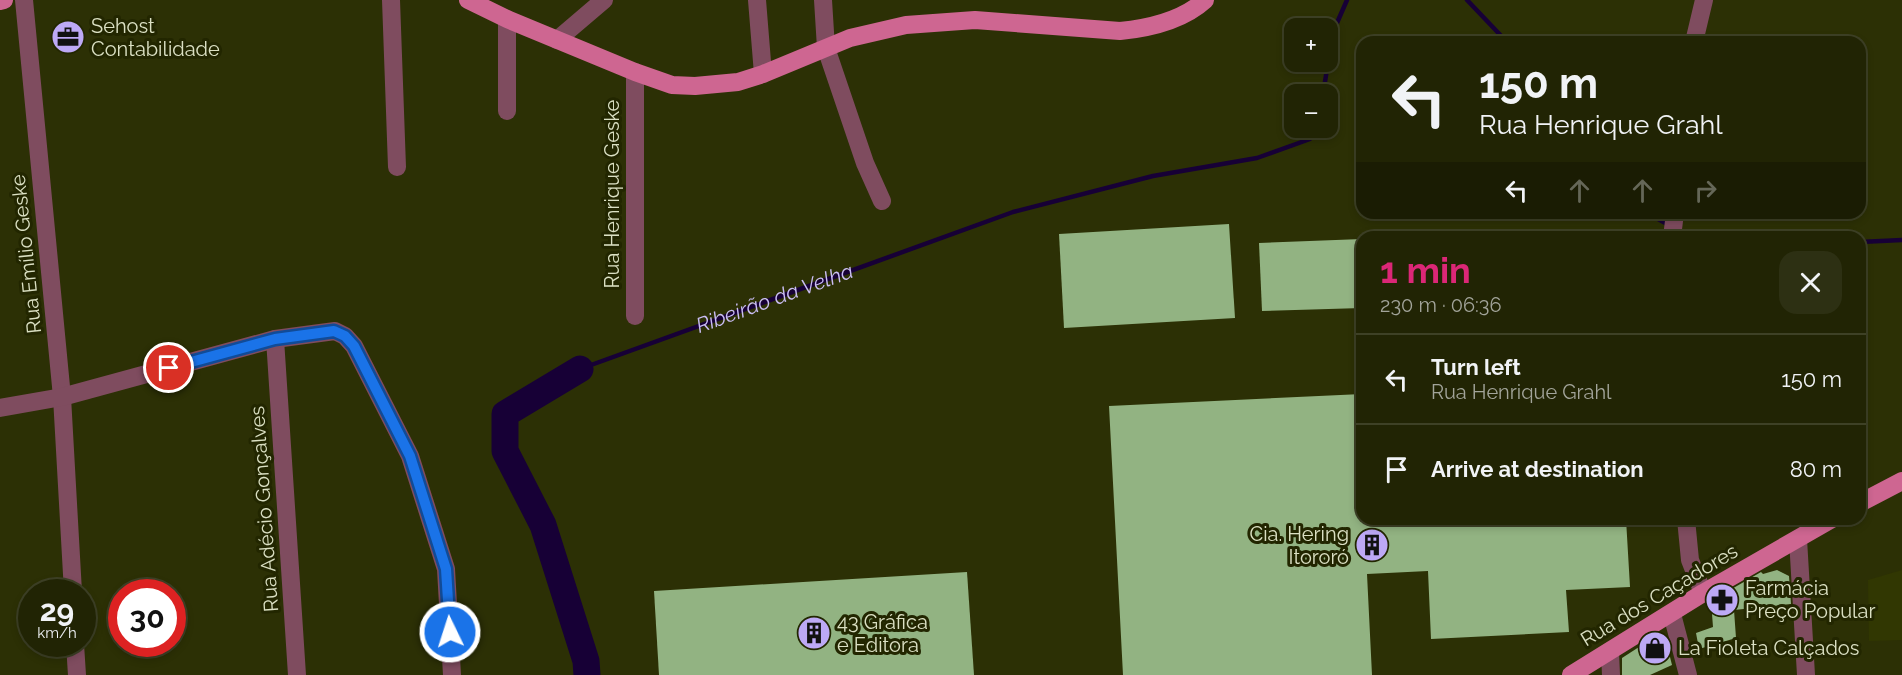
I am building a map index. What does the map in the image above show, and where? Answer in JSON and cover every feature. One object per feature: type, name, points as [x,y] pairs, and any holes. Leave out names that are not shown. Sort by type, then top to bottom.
[{"type":"main road","points":[[468,0],[507,19],[635,72],[672,85],[695,86],[738,82],[850,38],[906,25],[975,20],[1120,31],[1142,29],[1166,22],[1195,9],[1205,0]]},
{"type":"main road","points":[[1866,500],[1902,481]]},
{"type":"main road","name":"Rua dos Caçadores","points":[[1571,675],[1703,593],[1822,525]]},
{"type":"street","name":"Rua Emílio Geske","points":[[24,0],[62,396],[72,579]]},
{"type":"street","points":[[391,0],[397,167]]},
{"type":"street","points":[[557,40],[604,0]]},
{"type":"street","points":[[757,0],[763,74]]},
{"type":"street","points":[[823,0],[826,48],[865,163],[882,201]]},
{"type":"street","points":[[1695,36],[1704,0]]},
{"type":"street","points":[[507,19],[507,111]]},
{"type":"street","name":"Rua Henrique Geske","points":[[634,316],[635,72]]},
{"type":"street","points":[[0,408],[62,396],[275,339],[334,331],[345,336],[354,346],[410,456],[446,569],[452,675]]},
{"type":"street","name":"Rua Adécio Gonçalves","points":[[275,339],[297,675]]},
{"type":"street","points":[[1687,525],[1690,560],[1703,593]]},
{"type":"street","points":[[1798,539],[1806,675]]},
{"type":"street","points":[[1672,614],[1688,675]]},
{"type":"street","points":[[1610,652],[1611,675]]},
{"type":"street","points":[[76,657],[77,675]]},
{"type":"shaded area","points":[[1902,570],[1902,640],[1869,641],[1868,580]]},
{"type":"building","points":[[1229,224],[1235,318],[1064,328],[1059,234]]},
{"type":"building","points":[[1356,239],[1356,308],[1262,311],[1259,243]]},
{"type":"building","name":"Cia. Hering Itororó","points":[[1356,394],[1356,525],[1626,525],[1630,587],[1566,590],[1569,632],[1431,639],[1428,571],[1367,574],[1372,675],[1123,675],[1109,406]]},
{"type":"building","points":[[1777,570],[1789,576],[1791,604],[1734,610],[1736,638],[1699,649],[1696,633],[1713,627],[1711,601],[1761,572],[1763,574]]},
{"type":"building","name":"43 Gráfica e Editora","points":[[967,572],[974,675],[659,675],[654,591]]},
{"type":"building","points":[[1656,636],[1667,645],[1672,665],[1650,675],[1622,675],[1622,658]]},
{"type":"waterway","name":"Ribeirão da Velha","points":[[1325,84],[1333,32],[1347,0]]},
{"type":"waterway","name":"Ribeirão da Velha","points":[[1467,0],[1501,36]]},
{"type":"waterway","name":"Ribeirão da Velha","points":[[580,369],[1013,212],[1153,176],[1257,158],[1310,138]]},
{"type":"waterway","name":"Ribeirão da Velha","points":[[1658,219],[1669,225]]},
{"type":"waterway","name":"Ribeirão da Velha","points":[[1866,242],[1902,240]]},
{"type":"waterway","name":"Ribeirão da Velha","points":[[580,369],[505,414],[505,451],[543,525],[586,661],[587,675]]},
{"type":"place","name":"Sehost Contabilidade","points":[[68,37]]},
{"type":"place","name":"Cia. Hering Itororó","points":[[1372,545]]},
{"type":"place","name":"Farmácia Preço Popular","points":[[1722,600]]},
{"type":"place","name":"43 Gráfica e Editora","points":[[814,633]]},
{"type":"place","name":"La Fioleta Calçados","points":[[1655,648]]},
{"type":"route","points":[[169,368],[275,339],[334,331],[345,336],[354,346],[410,456],[446,569],[450,632]]}]
